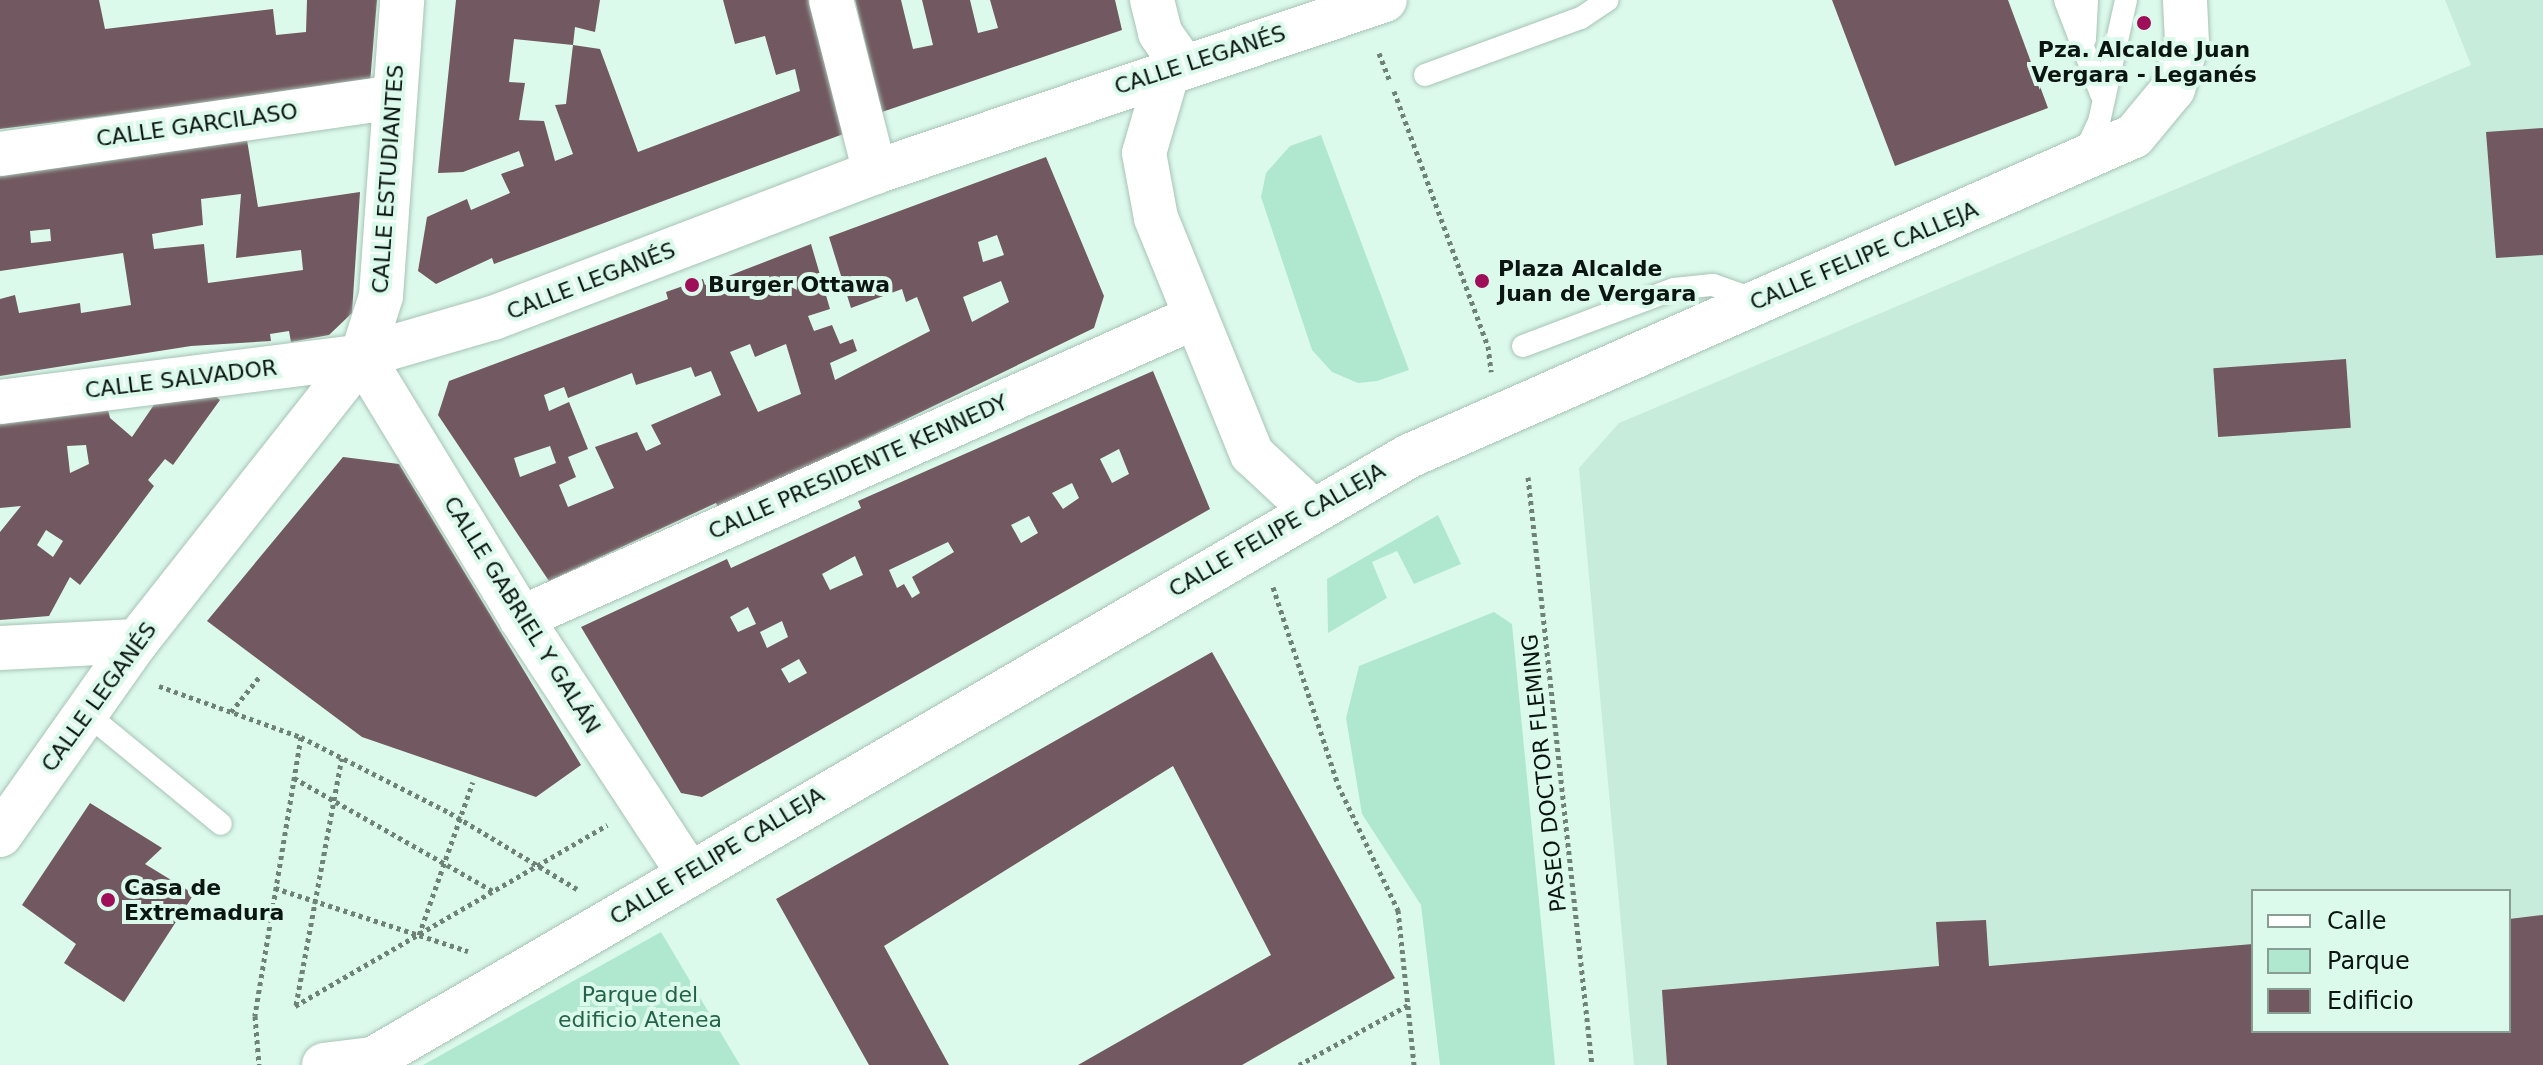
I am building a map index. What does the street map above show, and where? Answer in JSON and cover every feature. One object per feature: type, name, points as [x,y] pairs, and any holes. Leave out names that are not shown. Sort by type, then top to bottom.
[{"type":"street","name":"CALLE ESTUDIANTES","points":[[362,356],[381,296],[402,0]]},
{"type":"street","points":[[831,0],[875,172]]},
{"type":"street","points":[[1152,0],[1160,33],[1175,68],[1144,153],[1156,218],[1252,454],[1311,509]]},
{"type":"street","name":"CALLE LEGANÉS","points":[[0,835],[137,641],[362,356],[493,318],[875,172],[1175,68],[1385,0]]},
{"type":"street","name":"CALLE FELIPE CALLEJA","points":[[324,1065],[373,1059],[687,871],[1311,509],[1522,402],[2080,163],[2134,136],[2160,110],[2187,43],[2185,0]]},
{"type":"street","name":"CALLE GARCILASO","points":[[0,154],[395,97]]},
{"type":"street","name":"CALLE PRESIDENTE KENNEDY","points":[[521,618],[1195,317]]},
{"type":"street","name":"CALLE SALVADOR","points":[[0,402],[362,356]]},
{"type":"street","name":"CALLE GABRIEL Y GALÁN","points":[[362,356],[521,618],[687,871]]},
{"type":"street","points":[[0,648],[137,641]]},
{"type":"lane","points":[[1425,75],[1581,18],[1608,0]]},
{"type":"lane","points":[[2065,0],[2085,48],[2102,103]]},
{"type":"lane","points":[[2085,48],[2087,0]]},
{"type":"lane","points":[[2080,163],[2102,103],[2126,0]]},
{"type":"lane","points":[[1523,346],[1674,289],[1713,285],[1758,301]]},
{"type":"lane","points":[[87,714],[221,824]]},
{"type":"path","points":[[1379,53],[1488,346],[1493,379]]},
{"type":"path","name":"PASEO DOCTOR FLEMING","points":[[1528,477],[1592,1065]]},
{"type":"path","points":[[1258,541],[1338,785],[1398,910],[1414,1065]]},
{"type":"path","points":[[231,712],[260,676]]},
{"type":"path","points":[[301,737],[543,865],[616,916]]},
{"type":"path","points":[[342,758],[295,1006],[543,865],[642,803]]},
{"type":"path","points":[[294,778],[495,892]]},
{"type":"path","points":[[419,935],[473,782]]},
{"type":"path","points":[[275,888],[522,969]]},
{"type":"path","points":[[1299,1065],[1408,1005]]},
{"type":"shaded area","points":[[2445,0],[2543,0],[2543,1065],[1634,1065],[1579,468],[1619,423],[2471,65]]},
{"type":"green space","points":[[1321,135],[1409,370],[1377,381],[1358,383],[1332,372],[1312,350],[1261,197],[1266,173],[1290,146]]},
{"type":"green space","points":[[1438,515],[1461,564],[1414,584],[1397,551],[1372,562],[1387,598],[1328,633],[1327,579]]},
{"type":"green space","points":[[1494,612],[1512,624],[1555,1065],[1440,1065],[1421,905],[1362,814],[1346,718],[1359,666]]},
{"type":"green space","name":"Parque del edificio Atenea","points":[[661,932],[740,1065],[423,1065]]},
{"type":"building","points":[[0,0],[99,0],[105,29],[273,9],[276,35],[306,32],[307,0],[377,0],[370,83],[0,129]]},
{"type":"building","points":[[456,0],[600,0],[595,32],[575,27],[573,45],[600,49],[638,152],[800,91],[795,69],[776,75],[765,36],[735,44],[723,0],[814,0],[846,133],[494,264],[492,258],[436,284],[418,271],[427,217],[467,199],[471,210],[510,193],[501,174],[524,166],[519,151],[463,172],[438,173]],"holes":[[[514,39],[573,45],[566,104],[555,105],[573,154],[555,161],[544,121],[519,120],[525,83],[509,82]]]},
{"type":"building","points":[[855,0],[901,0],[913,49],[933,45],[922,0],[970,0],[978,33],[998,28],[990,0],[1115,0],[1122,30],[882,112]]},
{"type":"building","points":[[1832,0],[2008,0],[2048,108],[1895,166]]},
{"type":"building","points":[[2543,128],[2543,255],[2496,258],[2486,132]]},
{"type":"building","points":[[247,140],[258,207],[360,192],[352,313],[329,335],[291,342],[289,331],[270,334],[271,341],[191,346],[0,376],[0,299],[15,295],[19,313],[80,303],[81,313],[131,305],[123,253],[0,271],[0,172]],"holes":[[[241,194],[236,258],[301,250],[303,270],[208,283],[204,244],[154,249],[152,234],[203,225],[201,199]],[[50,229],[51,241],[31,243],[30,231]]]},
{"type":"building","points":[[1046,157],[1104,296],[1094,328],[719,510],[716,503],[549,581],[438,415],[449,381],[668,299],[666,292],[703,279],[705,285],[811,244],[830,309],[808,316],[814,331],[832,325],[840,344],[853,339],[857,351],[830,363],[835,380],[930,331],[917,297],[906,302],[902,289],[851,308],[829,237]],"holes":[[[997,235],[1004,255],[983,262],[978,242]],[[1001,281],[1009,302],[972,322],[963,297]],[[750,344],[755,357],[786,344],[801,394],[758,412],[730,352]],[[691,367],[695,377],[711,371],[721,395],[651,425],[661,444],[646,451],[637,432],[595,447],[614,488],[568,507],[559,485],[576,477],[568,457],[588,449],[569,402],[549,411],[544,395],[564,387],[568,398],[632,373],[636,385]],[[550,446],[556,463],[520,477],[514,458]]]},
{"type":"building","points":[[2346,359],[2351,428],[2218,437],[2213,368]]},
{"type":"building","points":[[1153,371],[1210,509],[702,797],[681,793],[581,627],[727,559],[731,568],[861,508],[858,501]],"holes":[[[1119,449],[1129,474],[1112,483],[1100,459]],[[1072,483],[1079,498],[1063,509],[1052,493]],[[1029,516],[1038,533],[1021,543],[1011,525]],[[948,542],[954,552],[912,577],[920,593],[912,598],[904,584],[897,588],[889,570]],[[855,556],[863,575],[830,590],[822,574]],[[748,607],[756,624],[738,632],[730,617]],[[782,621],[788,637],[767,648],[760,632]],[[799,659],[807,673],[789,683],[781,669]]]},
{"type":"building","points":[[204,386],[220,400],[173,465],[165,459],[148,480],[154,486],[80,585],[70,577],[49,616],[0,620],[0,532],[21,506],[0,508],[0,412],[106,402],[110,418],[132,437],[160,396]],"holes":[[[86,445],[89,464],[70,473],[67,446]],[[46,530],[63,541],[53,557],[37,545]]]},
{"type":"building","points":[[343,457],[399,464],[581,765],[536,797],[362,737],[207,621]]},
{"type":"building","points":[[1212,652],[1395,978],[1242,1065],[1078,1065],[1271,955],[1173,766],[884,946],[949,1065],[869,1065],[776,899]]},
{"type":"building","name":"Casa de Extremadura","points":[[90,803],[162,848],[145,864],[194,894],[124,1002],[64,963],[76,944],[22,905]]},
{"type":"building","points":[[2543,915],[2543,1065],[1667,1065],[1662,990],[1939,966],[1936,922],[1986,920],[1989,966],[2251,944],[2251,1033],[2511,1033],[2511,919]]},
{"type":"place","name":"Pza. Alcalde Juan Vergara - Leganés","points":[[2144,23]]},
{"type":"place","name":"Plaza Alcalde Juan de Vergara","points":[[1482,281]]},
{"type":"place","name":"Burger Ottawa","points":[[692,285]]},
{"type":"place","name":"Casa de Extremadura","points":[[108,900]]}]
